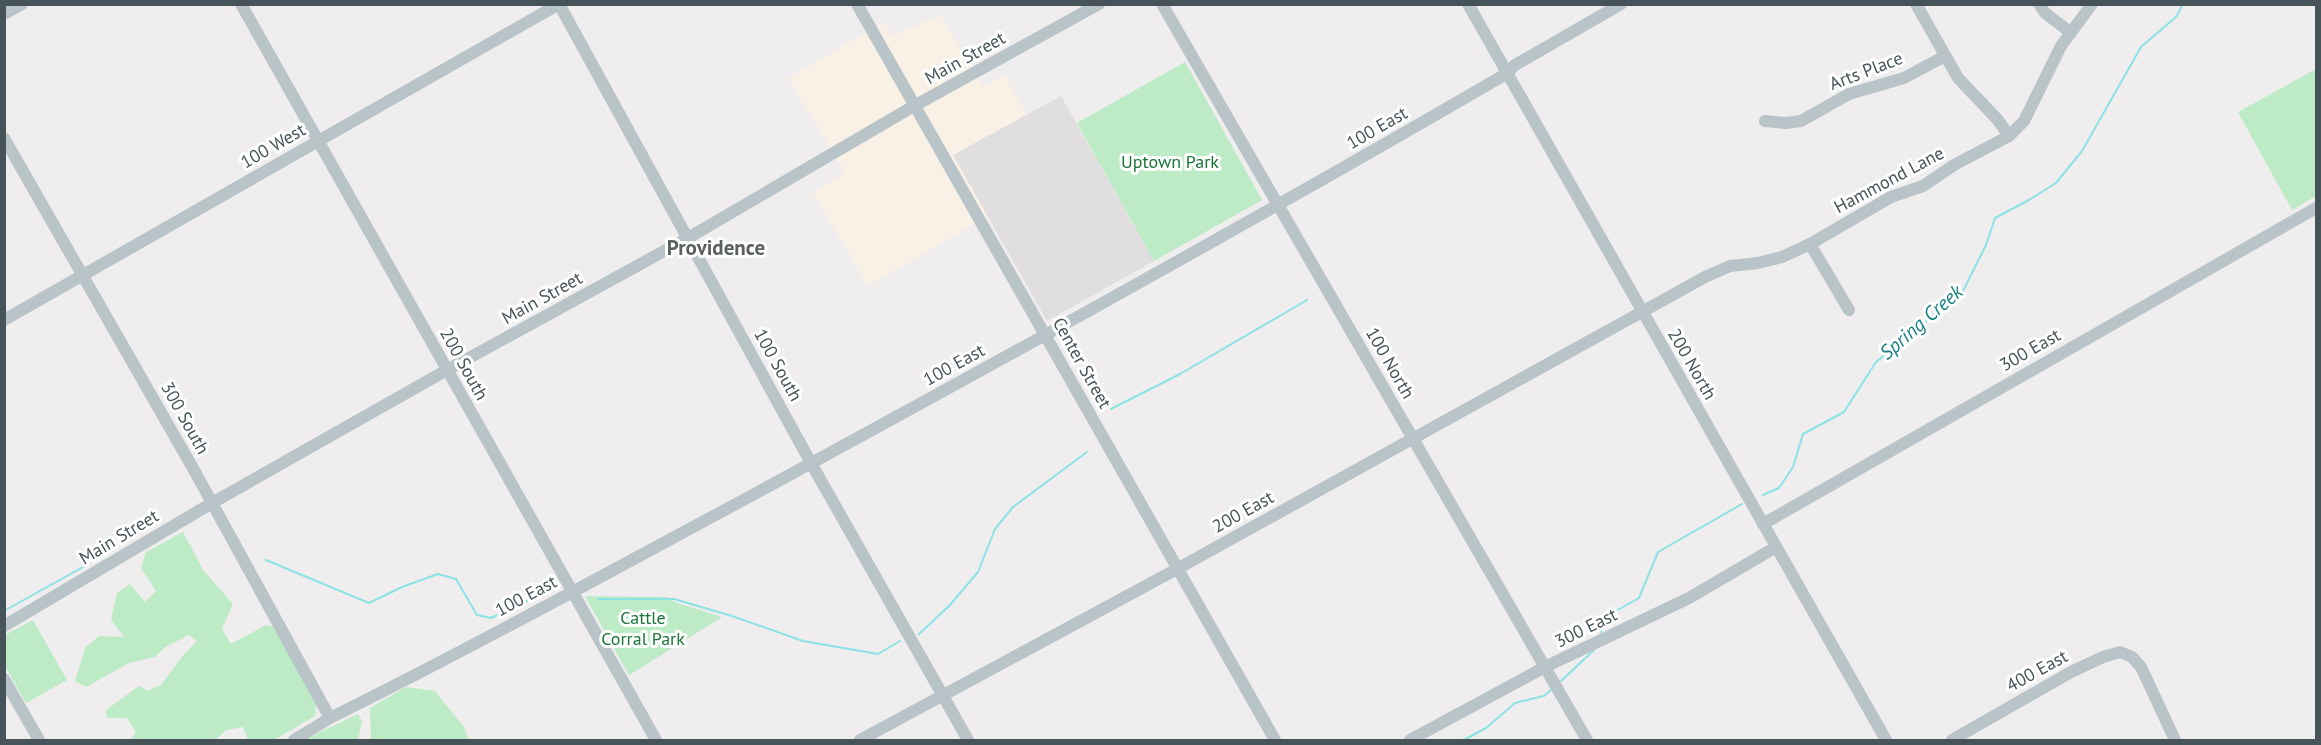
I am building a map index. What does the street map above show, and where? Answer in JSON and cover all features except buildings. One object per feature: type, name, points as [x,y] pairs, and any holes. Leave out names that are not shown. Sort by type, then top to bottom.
[{"type":"street","points":[[4,14],[22,4]]},
{"type":"street","name":"200 South","points":[[241,4],[656,741]]},
{"type":"street","name":"100 West","points":[[4,320],[559,4]]},
{"type":"street","name":"100 South","points":[[559,4],[968,741]]},
{"type":"street","name":"Center Street","points":[[857,4],[1275,741]]},
{"type":"street","name":"Main Street","points":[[4,626],[212,503],[447,370],[688,238],[914,106],[1099,4]]},
{"type":"street","name":"100 North","points":[[1162,4],[1587,741]]},
{"type":"street","name":"200 North","points":[[1468,4],[1886,741]]},
{"type":"street","name":"100 East","points":[[294,741],[330,718],[573,592],[1278,207],[1621,4]]},
{"type":"street","points":[[1916,4],[1958,78],[1998,120],[2009,136]]},
{"type":"street","points":[[2039,4],[2045,13],[2070,32]]},
{"type":"street","name":"Hammond Lane","points":[[1643,313],[1705,277],[1730,266],[1758,263],[1782,257],[1810,244],[1891,197],[1923,186],[1954,165],[2009,136],[2024,121],[2047,71],[2070,32],[2092,4]]},
{"type":"street","name":"Arts Place","points":[[1765,121],[1786,123],[1801,121],[1849,94],[1904,78],[1945,56]]},
{"type":"street","name":"300 South","points":[[4,138],[212,503],[330,718]]},
{"type":"street","name":"300 East","points":[[1763,524],[2316,208]]},
{"type":"street","points":[[1810,244],[1849,310]]},
{"type":"street","name":"200 East","points":[[860,741],[1643,313]]},
{"type":"street","name":"300 East","points":[[1410,741],[1545,667],[1689,598],[1776,547]]},
{"type":"street","name":"400 East","points":[[1952,741],[2071,672],[2120,652],[2132,657],[2141,667],[2175,741]]},
{"type":"street","points":[[4,679],[39,741]]},
{"type":"shaded area","points":[[941,15],[983,86],[1004,75],[1027,115],[953,155],[988,216],[868,286],[813,193],[845,172],[788,78],[884,22],[892,36]]},
{"type":"shaded area","points":[[1061,96],[1154,261],[1047,321],[953,155]]},
{"type":"green space","name":"Uptown Park","points":[[1185,62],[1262,200],[1154,261],[1077,123]]},
{"type":"green space","points":[[2316,69],[2316,196],[2292,210],[2238,112]]},
{"type":"green space","points":[[183,532],[203,570],[233,604],[222,629],[231,644],[266,625],[279,629],[317,700],[315,716],[274,740],[248,740],[243,727],[226,730],[216,740],[130,740],[136,732],[127,718],[107,718],[106,710],[139,686],[148,691],[161,685],[184,654],[197,641],[189,635],[165,647],[155,657],[129,663],[86,687],[75,681],[85,648],[99,636],[124,637],[111,620],[117,593],[130,584],[145,602],[156,591],[141,568],[146,552]]},
{"type":"green space","name":"Cattle Corral Park","points":[[585,596],[668,597],[674,602],[722,617],[629,675]]},
{"type":"green space","points":[[33,620],[67,680],[26,703],[5,666],[5,635]]},
{"type":"green space","points":[[406,687],[435,691],[464,727],[469,740],[371,740],[370,708]]},
{"type":"green space","points":[[358,714],[362,721],[358,740],[304,740]]},
{"type":"waterway","name":"Spring Creek","points":[[1763,495],[1779,488],[1793,467],[1803,434],[1844,412],[1876,362],[1963,291],[1986,245],[1995,218],[2056,183],[2082,151],[2141,47],[2176,17],[2183,4]]},
{"type":"waterway","points":[[1111,409],[1180,374],[1307,300]]},
{"type":"waterway","points":[[919,634],[949,606],[978,572],[995,529],[1013,507],[1087,452]]},
{"type":"waterway","name":"Spring Creek","points":[[1601,632],[1607,616],[1639,598],[1658,552],[1742,504]]},
{"type":"waterway","points":[[266,560],[369,603],[402,587],[438,574],[456,579],[477,615],[491,618],[539,595]]},
{"type":"waterway","points":[[4,611],[83,567]]},
{"type":"waterway","points":[[599,599],[674,599],[803,641],[878,654],[900,641]]},
{"type":"waterway","name":"Spring Creek","points":[[1561,681],[1594,650]]},
{"type":"waterway","name":"Spring Creek","points":[[1464,740],[1486,728],[1515,703],[1544,696],[1551,690]]},
{"type":"district","name":"Providence","points":[[716,248]]}]
